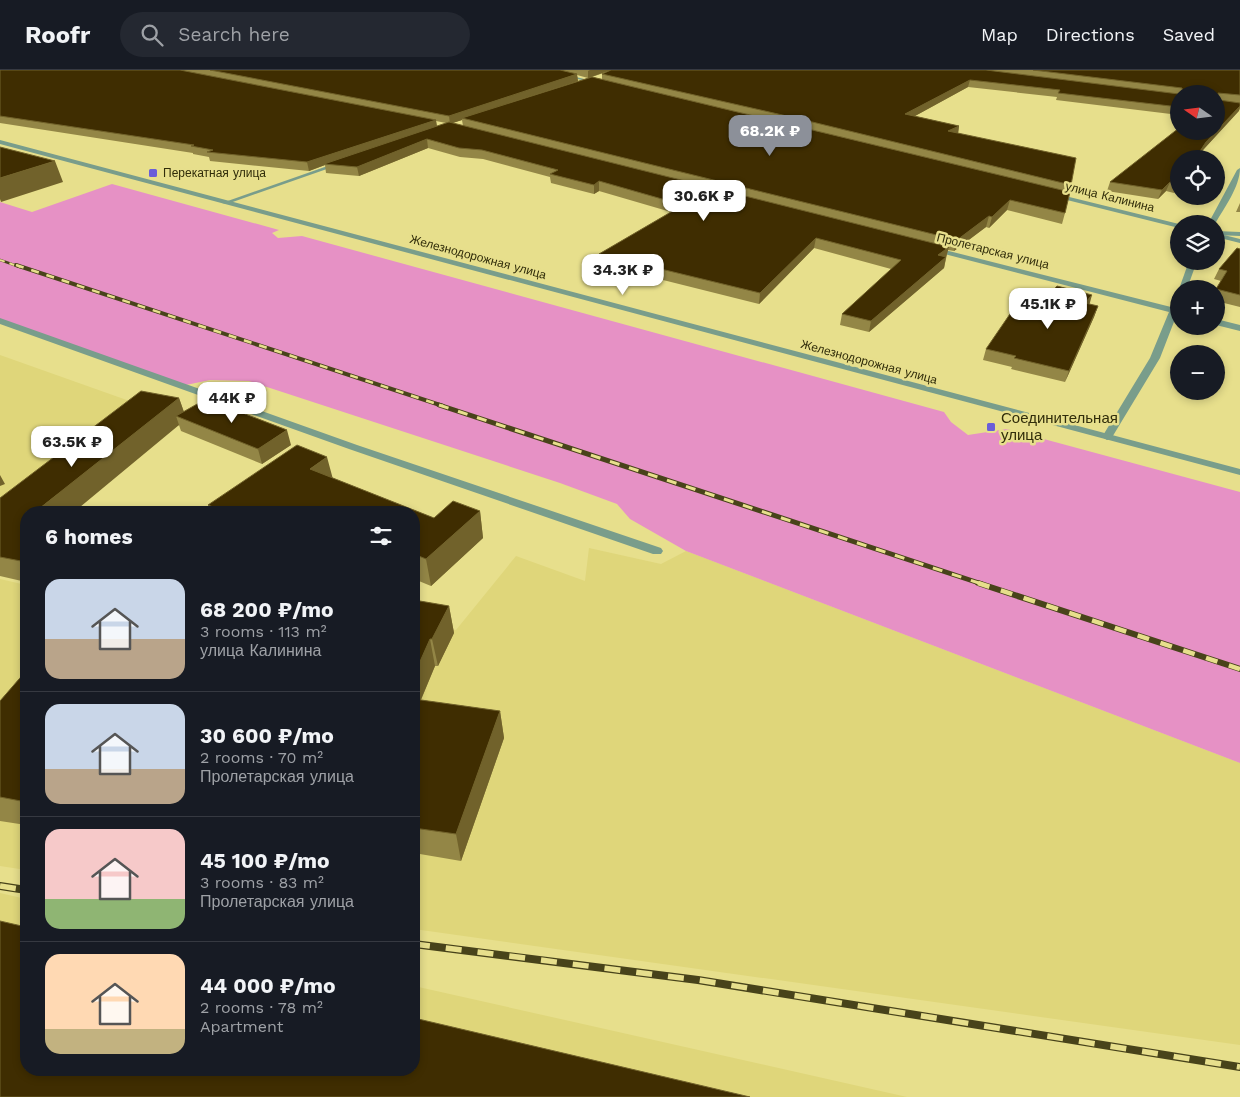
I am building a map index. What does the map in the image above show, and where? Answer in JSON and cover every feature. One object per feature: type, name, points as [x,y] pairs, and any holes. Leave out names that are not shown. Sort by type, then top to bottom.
[{"type":"street","points":[[541,70],[611,86]]},
{"type":"street","points":[[583,84],[607,76]]},
{"type":"street","name":"Железнодорожная улица","points":[[0,142],[1240,472]]},
{"type":"street","points":[[225,203],[345,162]]},
{"type":"street","points":[[1217,215],[1240,170]]},
{"type":"street","name":"улица Калинина","points":[[1046,193],[1170,224]]},
{"type":"street","points":[[1225,234],[1240,234]]},
{"type":"street","points":[[1225,237],[1240,241]]},
{"type":"street","name":"Пролетарская улица","points":[[924,246],[1170,309]]},
{"type":"street","points":[[0,321],[353,447],[657,551]]},
{"type":"street","points":[[1225,324],[1240,328]]},
{"type":"street","points":[[1107,437],[1156,358],[1170,325]]},
{"type":"shaded area","points":[[112,184],[279,230],[272,233],[278,238],[302,236],[944,412],[951,422],[968,435],[1007,429],[1240,492],[1240,763],[686,551],[630,519],[617,504],[560,483],[249,381],[210,380],[181,386],[0,321],[0,202],[32,212]]},
{"type":"shaded area","points":[[0,355],[152,409],[27,506],[20,506],[20,511],[0,527]]},
{"type":"shaded area","points":[[589,548],[661,564],[686,551],[1240,763],[1240,1045],[420,930],[420,625],[456,630],[516,556],[585,581]]},
{"type":"shaded area","points":[[0,579],[20,584],[20,869],[0,866]]},
{"type":"shaded area","points":[[0,893],[20,898],[20,1076],[420,1076],[420,987],[907,1097],[0,1097]]},
{"type":"building","points":[[0,70],[180,70],[436,120],[307,162],[207,152],[213,150],[191,146],[194,145],[0,116]]},
{"type":"building","points":[[210,70],[560,70],[577,74],[449,116]]},
{"type":"building","points":[[611,70],[986,70],[1170,93],[1170,106],[1058,93],[1060,90],[970,80],[905,114],[959,126],[948,131],[1076,158],[1071,185],[800,119],[602,74]]},
{"type":"building","points":[[1033,70],[1240,70],[1240,95],[1225,94],[1225,85],[1170,85],[1170,87]]},
{"type":"building","points":[[592,77],[1070,192],[1065,213],[1010,200],[992,217],[989,216],[957,240],[462,118]]},
{"type":"building","points":[[1225,101],[1240,103],[1240,106],[1225,122]]},
{"type":"building","points":[[449,122],[949,247],[938,255],[946,257],[871,321],[842,314],[901,260],[816,238],[760,293],[599,254],[683,205],[599,181],[594,185],[550,174],[558,170],[482,150],[459,148],[427,139],[357,167],[324,164]]},
{"type":"building","points":[[1170,135],[1170,140],[1208,140],[1201,150],[1170,150],[1170,182],[1162,190],[1110,182]]},
{"type":"building","points":[[0,147],[55,161],[0,178]]},
{"type":"building","points":[[1237,248],[1240,249],[1240,295],[1225,291],[1225,280],[1222,280],[1227,271],[1223,270],[1225,270],[1225,262]]},
{"type":"building","points":[[1057,286],[1092,295],[1085,303],[1098,306],[1069,371],[1014,358],[1016,356],[986,349],[1012,311],[1030,315]]},
{"type":"building","points":[[141,391],[179,398],[43,506],[20,506],[20,561],[0,557],[0,498]]},
{"type":"building","points":[[206,399],[287,430],[258,449],[176,416]]},
{"type":"building","points":[[297,445],[327,457],[310,469],[404,506],[211,506],[208,505]]},
{"type":"building","points":[[453,501],[480,511],[426,559],[420,556],[420,512],[434,518]]},
{"type":"building","points":[[420,601],[449,606],[432,639],[430,639],[420,662]]},
{"type":"building","points":[[20,678],[20,801],[0,797],[0,701]]},
{"type":"building","points":[[420,700],[500,711],[456,834],[420,829]]},
{"type":"building","points":[[0,921],[20,926],[20,1076],[420,1076],[420,1019],[750,1097],[0,1097]]},
{"type":"railway","points":[[0,260],[20,267]]},
{"type":"railway","points":[[16,265],[443,406]]},
{"type":"railway","points":[[439,405],[982,584]]},
{"type":"railway","points":[[978,583],[1240,669]]},
{"type":"railway","points":[[0,886],[20,889]]},
{"type":"railway","points":[[420,945],[698,980],[1240,1067]]},
{"type":"place","name":"Перекатная улица","points":[[153,173]]},
{"type":"place","name":"Соединительная улица","points":[[991,427]]}]
